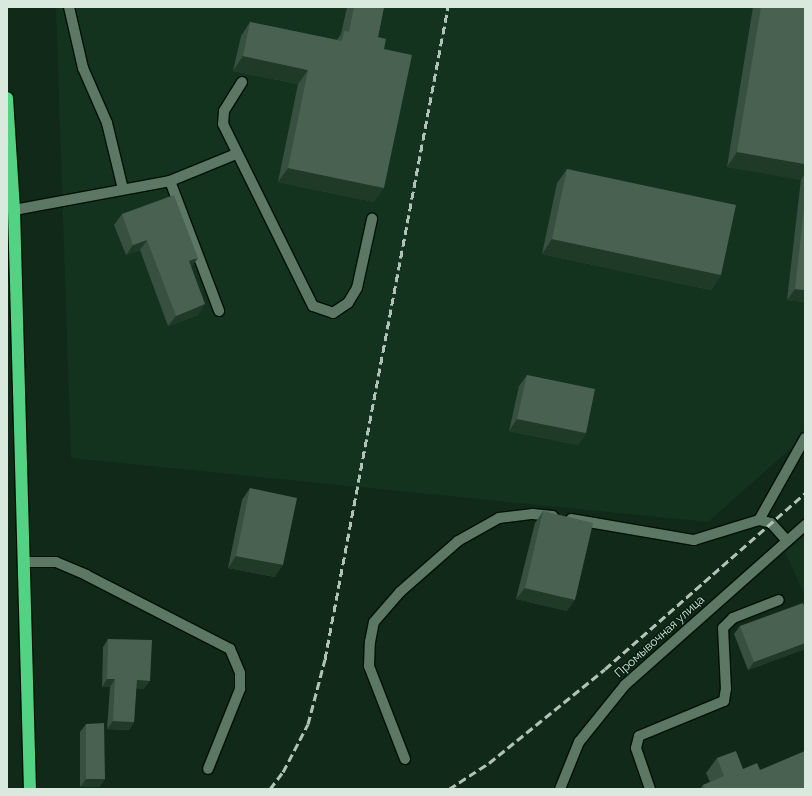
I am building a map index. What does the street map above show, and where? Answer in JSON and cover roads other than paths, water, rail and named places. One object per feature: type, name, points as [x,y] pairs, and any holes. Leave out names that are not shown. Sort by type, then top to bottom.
[{"type":"highway","points":[[7,98],[14,210],[25,562],[30,789]]},
{"type":"street","points":[[69,7],[83,68],[107,123],[123,190]]},
{"type":"street","points":[[242,82],[224,110],[223,124],[236,154],[313,306],[332,313],[348,304],[357,288],[372,219]]},
{"type":"street","points":[[14,210],[170,181],[236,154]]},
{"type":"street","points":[[170,181],[219,311]]},
{"type":"street","points":[[759,520],[805,438]]},
{"type":"street","points":[[405,759],[369,666],[370,642],[374,622],[400,592],[458,541],[500,518],[533,514],[597,522],[694,540],[759,520],[771,523],[787,541]]},
{"type":"street","name":"Промывочная улица","points":[[560,789],[579,742],[625,685],[805,525]]},
{"type":"street","points":[[25,562],[56,562],[86,575],[230,650],[240,673],[240,689],[208,769]]},
{"type":"street","points":[[650,789],[636,748],[639,736],[724,701],[726,689],[723,628],[733,618],[779,600]]},
{"type":"railway","points":[[270,789],[283,772],[308,724],[325,659],[448,7]]},
{"type":"railway","points":[[449,789],[489,763],[605,669],[805,493]]}]
